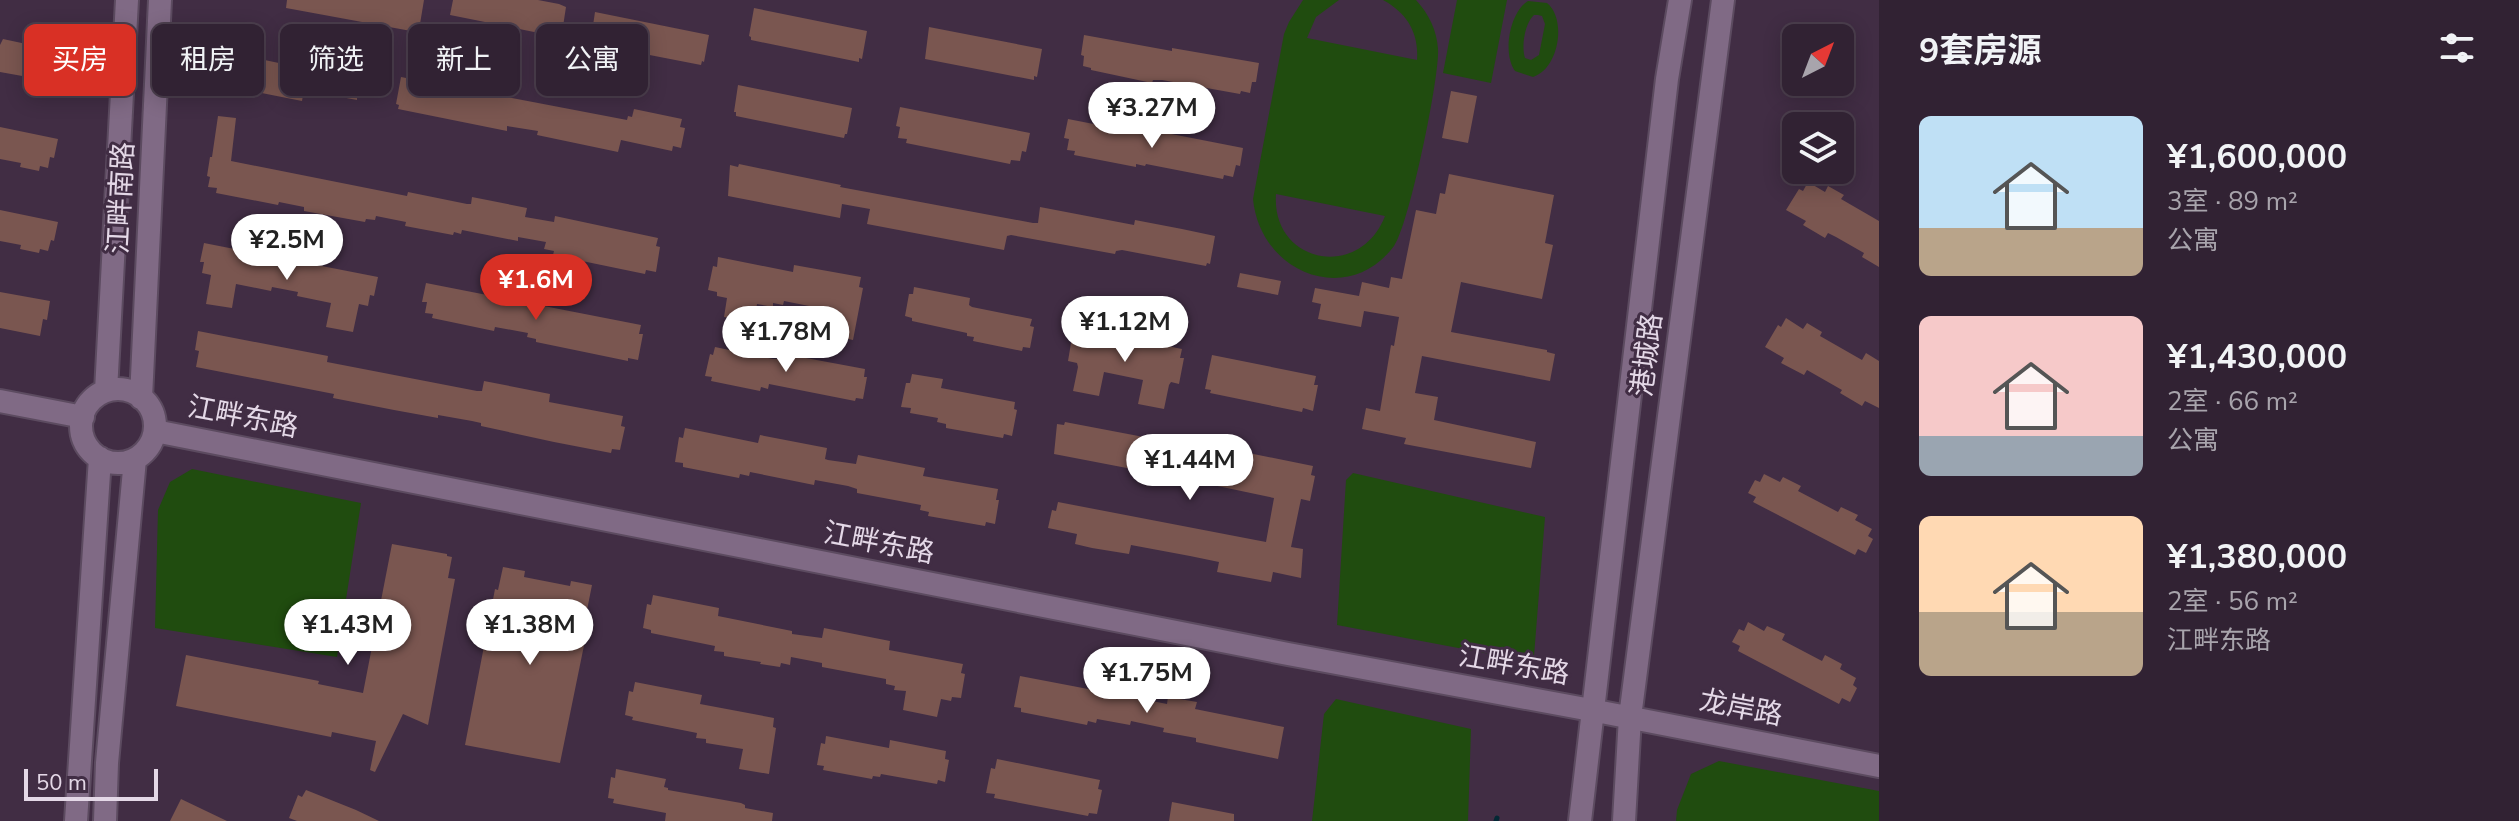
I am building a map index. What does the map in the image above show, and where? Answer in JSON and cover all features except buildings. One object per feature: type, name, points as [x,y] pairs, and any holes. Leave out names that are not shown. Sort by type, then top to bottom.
[{"type":"street","name":"江畔南路","points":[[106,391],[127,0]]},
{"type":"street","name":"江畔南路","points":[[141,398],[160,0]]},
{"type":"street","name":"港城路","points":[[1580,821],[1665,94],[1680,0]]},
{"type":"street","name":"港城路","points":[[1624,821],[1630,717],[1723,0]]},
{"type":"street","points":[[106,391],[130,392],[141,398],[149,407],[155,431],[144,452],[135,459],[111,463],[100,458],[84,440],[83,417],[87,406],[106,391]]},
{"type":"street","points":[[0,401],[83,417]]},
{"type":"street","name":"江畔东路","points":[[155,431],[1288,654],[1591,710]]},
{"type":"street","points":[[76,821],[100,458]]},
{"type":"street","points":[[105,821],[107,763],[135,459]]},
{"type":"street","name":"龙岸路","points":[[1591,710],[1879,766]]},
{"type":"green space","points":[[1303,0],[1339,0],[1316,17],[1307,38],[1417,60],[1416,41],[1410,25],[1399,11],[1383,0],[1416,0],[1436,36],[1437,64],[1429,118],[1400,233],[1394,246],[1375,265],[1354,275],[1331,278],[1309,274],[1289,263],[1272,246],[1259,225],[1253,199],[1284,34]],"holes":[[[1276,194],[1385,216],[1373,237],[1357,250],[1338,256],[1319,256],[1302,249],[1287,236],[1278,218]]]},
{"type":"green space","points":[[1457,0],[1507,0],[1491,83],[1443,73]]},
{"type":"green space","points":[[1528,1],[1547,3],[1557,20],[1554,54],[1542,72],[1533,77],[1515,71],[1509,54],[1510,33],[1522,6]],"holes":[[[1534,15],[1542,16],[1545,24],[1539,55],[1531,60],[1525,58],[1525,35]]]},
{"type":"green space","points":[[192,469],[361,503],[337,657],[155,628],[158,510],[170,482]]},
{"type":"green space","points":[[1353,473],[1545,517],[1534,656],[1511,658],[1337,625],[1346,480]]},
{"type":"green space","points":[[1336,699],[1471,729],[1468,821],[1312,821],[1324,714]]},
{"type":"green space","points":[[1719,761],[1879,791],[1879,821],[1676,821],[1691,774]]}]
